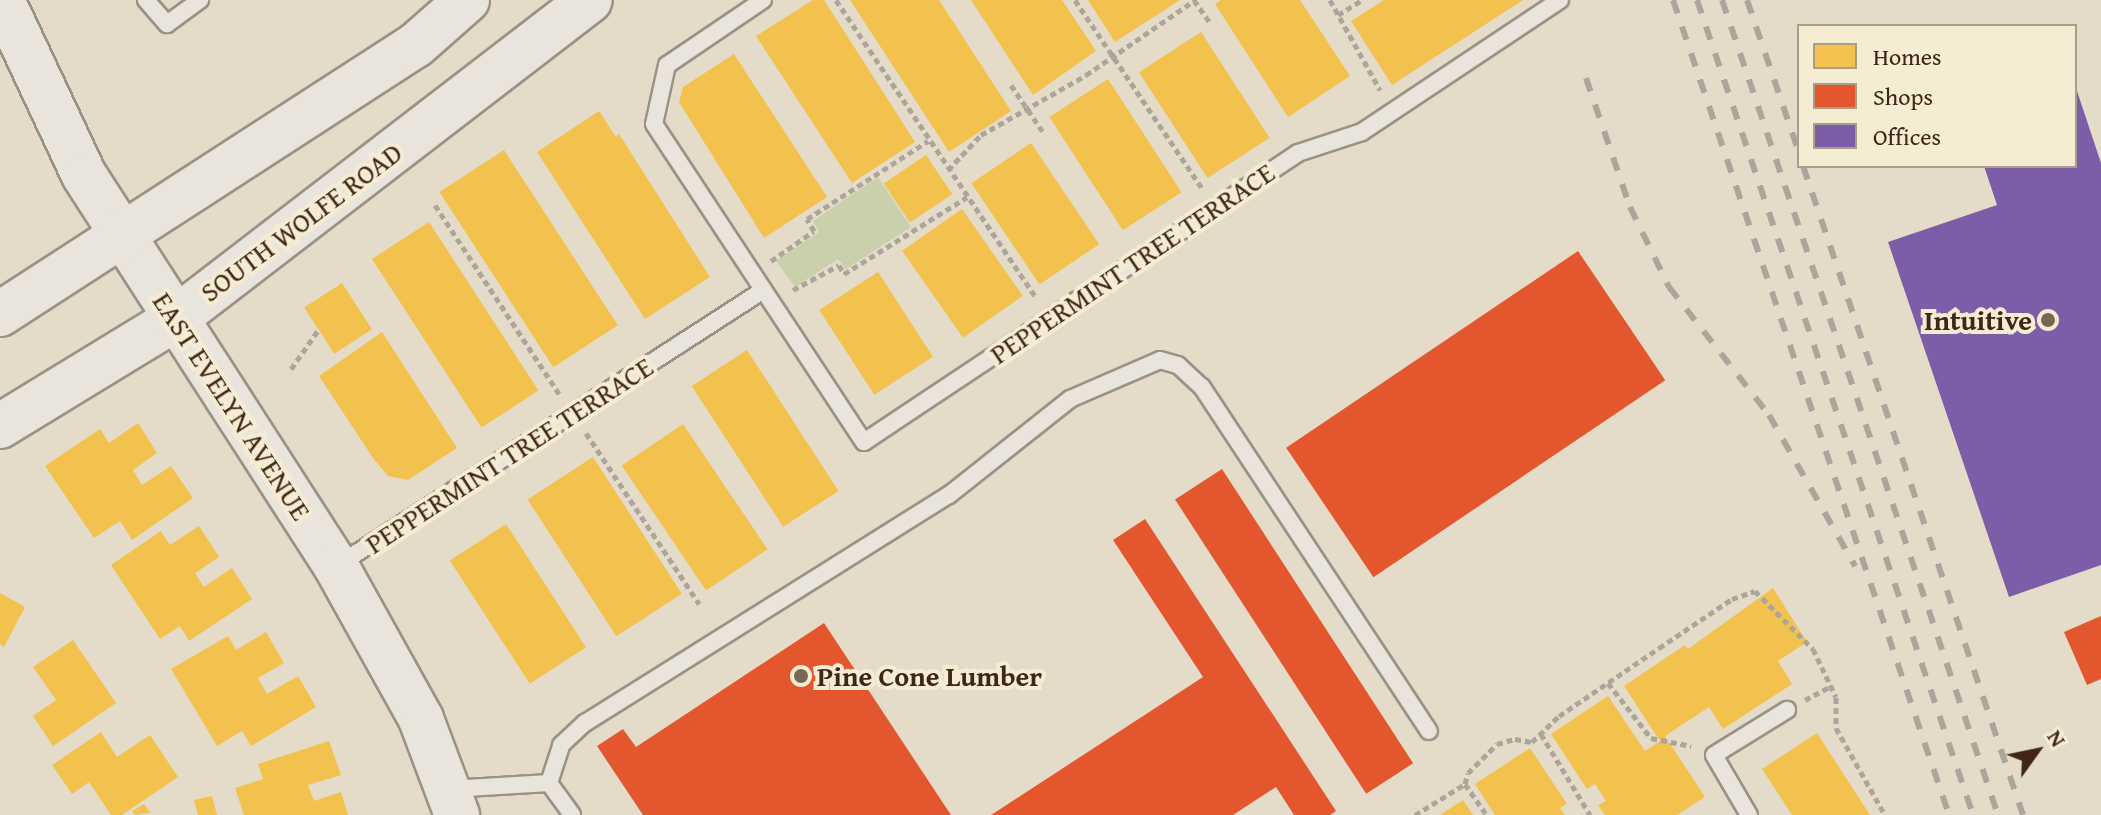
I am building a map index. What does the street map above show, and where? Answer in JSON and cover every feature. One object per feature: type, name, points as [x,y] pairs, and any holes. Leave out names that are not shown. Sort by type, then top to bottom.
[{"type":"main road","points":[[0,314],[416,45],[467,0]]},
{"type":"main road","name":"SOUTH WOLFE ROAD","points":[[0,426],[175,319],[590,0]]},
{"type":"main road","name":"EAST EVELYN AVENUE","points":[[5,20],[84,175],[336,566],[421,719],[453,802]]},
{"type":"lane","points":[[146,0],[167,24],[200,0]]},
{"type":"lane","name":"PEPPERMINT TREE TERRACE","points":[[763,0],[667,65],[654,124],[864,442],[1298,153],[1362,132],[1560,0]]},
{"type":"lane","name":"PEPPERMINT TREE TERRACE","points":[[336,566],[762,291]]},
{"type":"lane","points":[[549,783],[561,745],[585,723],[949,495],[1070,399],[1160,360],[1178,365],[1202,387],[1429,731]]},
{"type":"lane","points":[[1749,815],[1714,755],[1787,710]]},
{"type":"lane","points":[[453,802],[549,783]]},
{"type":"lane","points":[[549,783],[572,815]]},
{"type":"path","points":[[836,0],[1050,318]]},
{"type":"path","points":[[1075,0],[1215,208]]},
{"type":"path","points":[[948,170],[981,135],[1027,112],[1194,0],[1210,23]]},
{"type":"path","points":[[1330,0],[1392,112]]},
{"type":"path","points":[[1338,15],[1362,0]]},
{"type":"path","points":[[1011,85],[1043,132]]},
{"type":"path","points":[[928,141],[807,219],[814,231],[772,259],[762,291],[795,290],[839,265],[844,274],[967,197]]},
{"type":"path","points":[[291,369],[319,329]]},
{"type":"path","points":[[1415,815],[1465,784],[1468,773],[1497,744],[1515,739],[1532,742],[1608,683],[1732,599],[1755,591],[1813,649],[1836,697],[1836,728],[1885,815]]},
{"type":"path","points":[[1608,683],[1651,738],[1714,755]]},
{"type":"path","points":[[1541,734],[1590,815]]},
{"type":"path","points":[[1465,784],[1487,815]]},
{"type":"green space","points":[[878,177],[911,227],[846,269],[838,259],[795,287],[776,261],[819,232],[813,221]]},
{"type":"building: Homes","points":[[813,0],[824,0],[915,142],[852,183],[756,36]]},
{"type":"building: Homes","points":[[850,0],[939,0],[1011,111],[949,152]]},
{"type":"building: Homes","points":[[971,0],[1062,0],[1096,51],[1033,95]]},
{"type":"building: Homes","points":[[1088,0],[1180,0],[1115,42]]},
{"type":"building: Homes","points":[[1221,0],[1300,0],[1350,76],[1288,117],[1215,4]]},
{"type":"building: Homes","points":[[1384,0],[1523,0],[1392,85],[1351,21]]},
{"type":"building: Homes","points":[[1201,32],[1270,138],[1208,178],[1139,72]]},
{"type":"building: Homes","points":[[734,54],[827,197],[764,238],[679,102],[683,87]]},
{"type":"building: Homes","points":[[1108,79],[1182,192],[1123,230],[1049,117]]},
{"type":"building: Homes","points":[[599,111],[616,137],[619,134],[710,277],[645,319],[537,152]]},
{"type":"building: Homes","points":[[1031,143],[1099,244],[1040,284],[971,183]]},
{"type":"building: Homes","points":[[504,150],[618,325],[553,367],[439,192]]},
{"type":"building: Homes","points":[[926,155],[952,194],[910,222],[884,184]]},
{"type":"building: Homes","points":[[962,209],[1023,296],[963,338],[902,251]]},
{"type":"building: Homes","points":[[429,222],[538,391],[481,428],[372,259]]},
{"type":"building: Homes","points":[[878,272],[933,357],[874,395],[819,310]]},
{"type":"building: Homes","points":[[342,283],[372,329],[334,354],[304,308]]},
{"type":"building: Homes","points":[[382,332],[457,448],[408,480],[388,476],[319,376]]},
{"type":"building: Homes","points":[[747,350],[838,491],[783,527],[692,386]]},
{"type":"building: Homes","points":[[138,423],[157,453],[133,470],[142,485],[171,466],[193,498],[132,540],[120,521],[94,538],[45,466],[100,429],[109,443]]},
{"type":"building: Homes","points":[[683,424],[767,549],[706,591],[622,465]]},
{"type":"building: Homes","points":[[593,457],[682,594],[616,636],[528,499]]},
{"type":"building: Homes","points":[[506,524],[586,647],[530,684],[450,560]]},
{"type":"building: Homes","points":[[199,526],[219,557],[195,573],[204,587],[232,568],[252,599],[189,641],[180,626],[160,639],[111,565],[161,531],[170,545]]},
{"type":"building: Homes","points":[[1773,588],[1807,642],[1778,661],[1792,684],[1723,729],[1709,707],[1665,736],[1705,797],[1677,815],[1605,815],[1598,805],[1606,801],[1595,784],[1587,789],[1551,734],[1608,696],[1645,751],[1660,741],[1624,686],[1685,645],[1688,649]]},
{"type":"building: Homes","points":[[0,593],[25,607],[4,647],[0,644]]},
{"type":"building: Homes","points":[[266,632],[284,663],[258,678],[267,694],[298,676],[316,707],[251,746],[242,731],[217,746],[171,669],[228,636],[236,650]]},
{"type":"building: Homes","points":[[73,640],[116,703],[53,746],[33,716],[56,700],[33,667]]},
{"type":"building: Homes","points":[[101,732],[117,757],[150,735],[178,777],[122,815],[111,815],[89,782],[72,794],[52,765]]},
{"type":"building: Homes","points":[[1817,733],[1870,815],[1792,815],[1762,769]]},
{"type":"building: Homes","points":[[329,741],[341,775],[308,785],[314,801],[341,792],[348,815],[244,815],[235,788],[263,779],[258,764]]},
{"type":"building: Homes","points":[[1530,748],[1567,804],[1560,808],[1565,815],[1495,815],[1475,784]]},
{"type":"building: Homes","points":[[212,796],[217,815],[198,815],[194,800]]},
{"type":"building: Homes","points":[[1463,800],[1473,815],[1440,815]]},
{"type":"building: Homes","points":[[144,804],[150,813],[135,815],[132,811]]},
{"type":"building: Shops","points":[[1578,251],[1665,380],[1373,577],[1286,448]]},
{"type":"building: Shops","points":[[1222,469],[1413,763],[1366,794],[1175,499]]},
{"type":"building: Shops","points":[[1145,519],[1336,811],[1330,815],[1294,815],[1276,787],[1233,815],[991,815],[1203,677],[1113,540]]},
{"type":"building: Shops","points":[[2101,616],[2101,679],[2087,685],[2064,632]]},
{"type":"building: Shops","name":"Pine Cone Lumber","points":[[824,623],[951,815],[643,815],[597,746],[623,729],[636,747]]},
{"type":"building: Offices","points":[[2077,91],[2101,163],[2101,565],[2009,597],[1888,242],[1997,205],[1985,168],[2077,168]]},
{"type":"railway","points":[[1673,0],[1949,815]]},
{"type":"railway","points":[[1697,0],[1973,815]]},
{"type":"railway","points":[[1722,0],[1998,815]]},
{"type":"railway","points":[[1747,0],[1797,147]]},
{"type":"railway","points":[[1586,78],[1630,207],[1669,287],[1769,415],[1855,566]]},
{"type":"railway","points":[[1804,168],[2023,815]]},
{"type":"place","name":"Intuitive","points":[[2048,320]]},
{"type":"place","name":"Pine Cone Lumber","points":[[801,676]]}]
